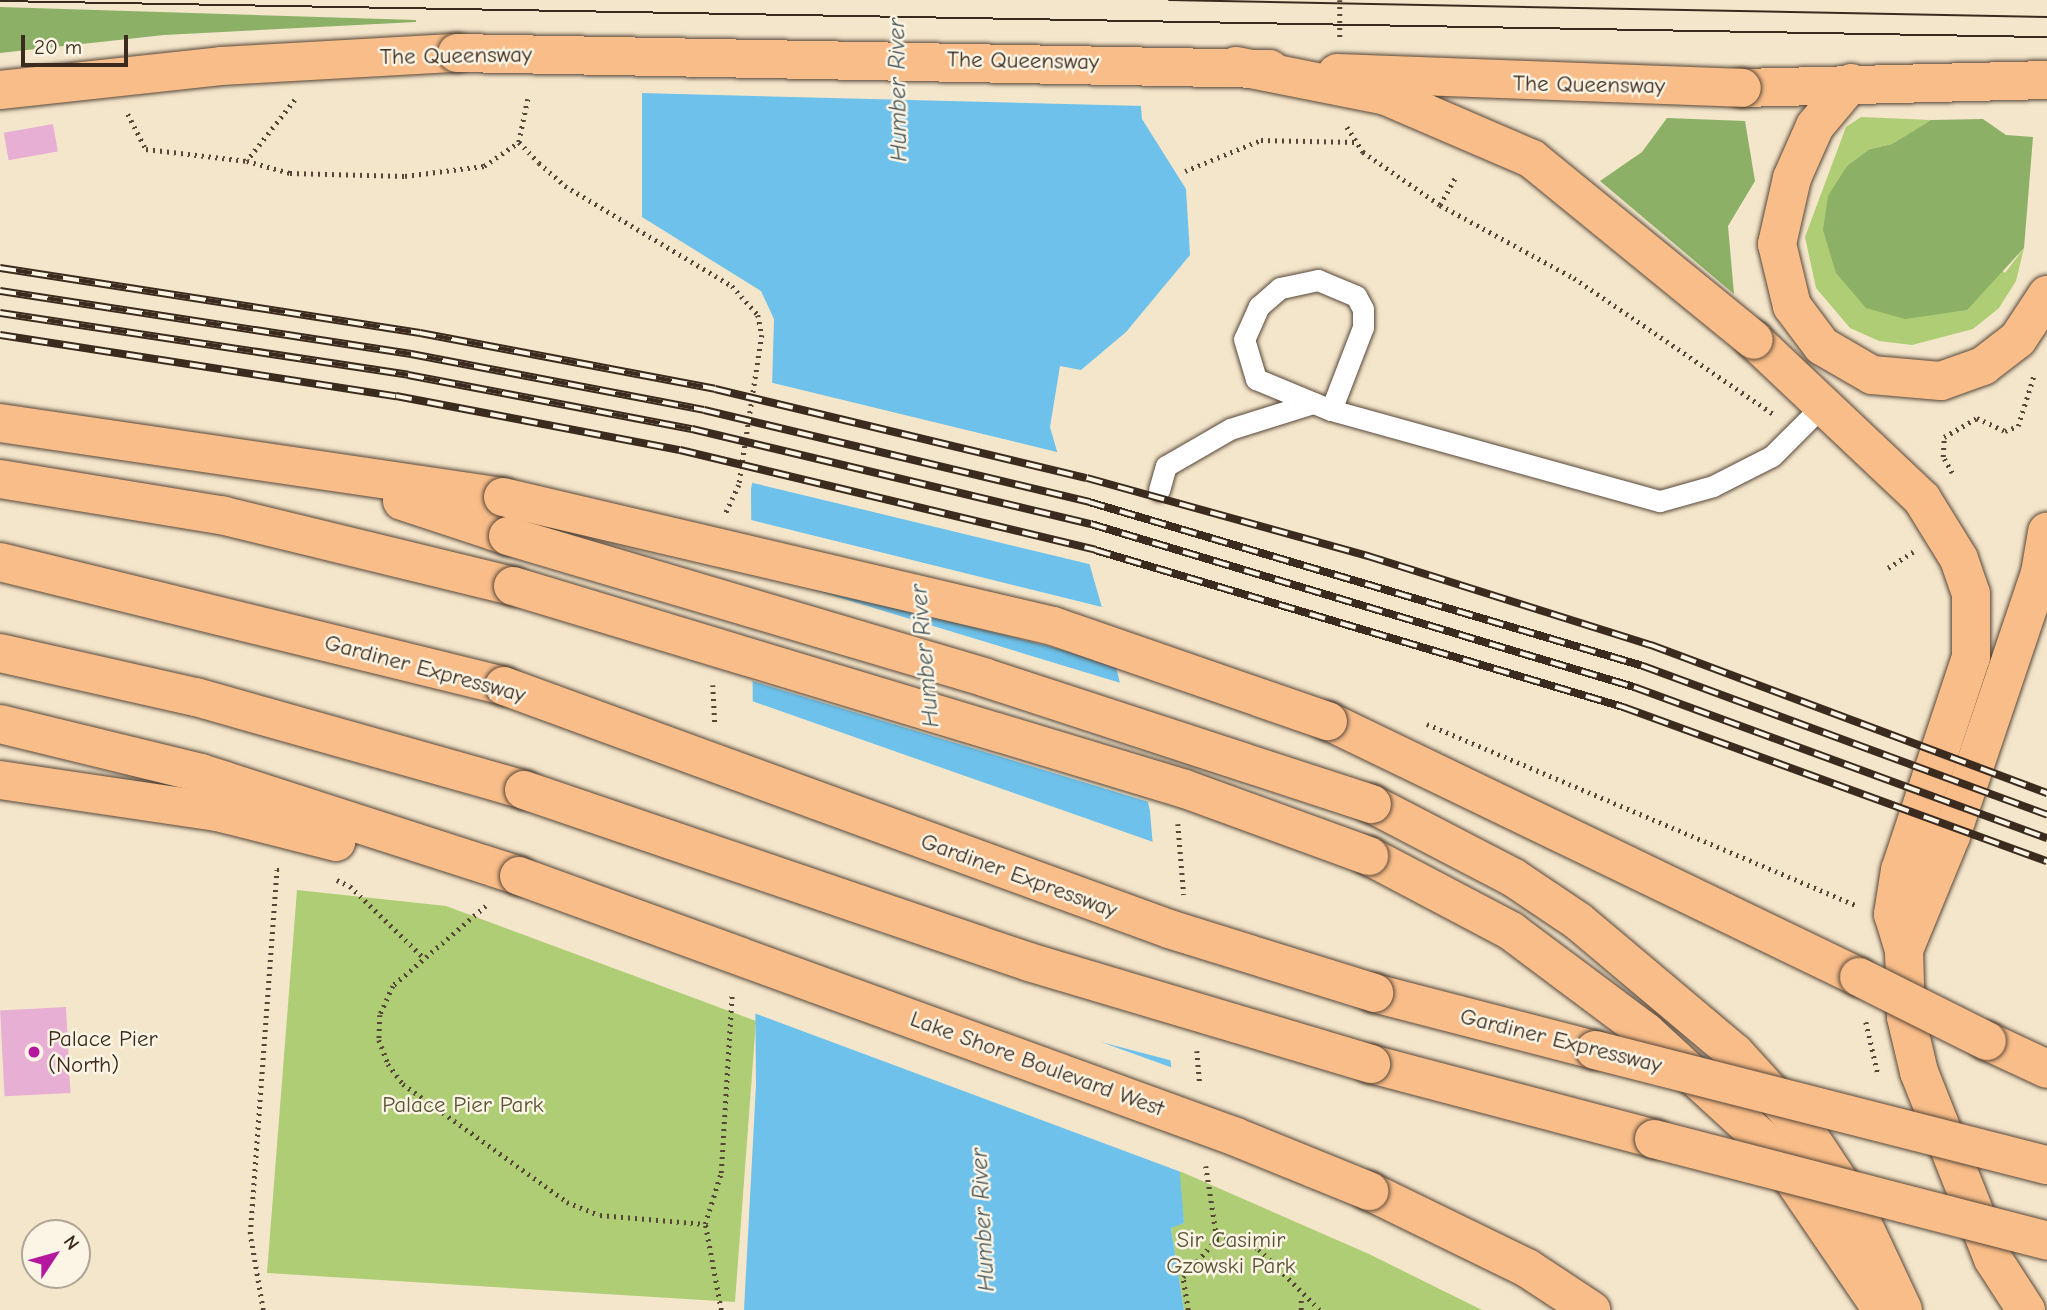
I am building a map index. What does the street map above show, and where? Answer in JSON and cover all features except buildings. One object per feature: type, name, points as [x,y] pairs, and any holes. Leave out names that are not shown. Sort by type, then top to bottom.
[{"type":"main road","name":"The Queensway","points":[[0,90],[112,82],[307,60],[457,53],[1236,66],[1460,82],[1742,88],[1851,83],[2047,80]]},
{"type":"main road","points":[[1236,66],[1386,96],[1532,159],[1754,340],[1814,417],[1923,499],[1959,559],[1972,604],[1971,657],[1900,870],[1893,914],[1904,950],[1906,1017],[1919,1072],[1988,1247],[2026,1310]]},
{"type":"main road","points":[[1851,83],[1815,126],[1792,178],[1777,244],[1792,306],[1822,346],[1872,374],[1941,381],[1983,366],[2018,339],[2047,295]]},
{"type":"main road","points":[[0,423],[503,497],[1053,626],[1328,721],[2047,1069]]},
{"type":"main road","points":[[306,470],[509,536],[986,678],[1372,804],[1514,878],[1578,921],[1735,1053],[1805,1130],[1852,1201],[1903,1310]]},
{"type":"main road","points":[[0,479],[220,515],[513,586],[1185,789],[1369,856],[1511,931],[1646,1032],[1771,1147],[1882,1310]]},
{"type":"main road","points":[[1904,950],[1956,823],[2040,573],[2047,532]]},
{"type":"main road","name":"Gardiner Expressway","points":[[0,562],[504,686],[1143,920],[1374,993],[2047,1165]]},
{"type":"main road","points":[[0,653],[196,696],[524,790],[1029,962],[1371,1063],[2047,1241]]},
{"type":"main road","name":"Lake Shore Boulevard West","points":[[0,724],[201,773],[519,876],[1236,1137],[1369,1191],[1527,1268],[1591,1310]]},
{"type":"main road","points":[[0,780],[217,812],[426,864],[464,859]]},
{"type":"lane","points":[[1159,490],[1166,466],[1230,429],[1322,407],[1363,327],[1363,309],[1356,296],[1318,280],[1280,288],[1259,306],[1244,339],[1256,379],[1322,407],[1660,501],[1713,486],[1814,417]]},
{"type":"path","points":[[1340,0],[1341,45]]},
{"type":"path","points":[[247,161],[304,89],[307,60]]},
{"type":"path","points":[[112,82],[146,149],[247,161],[290,173],[405,176],[484,166],[519,142]]},
{"type":"path","points":[[1346,113],[1357,142],[1440,205],[1574,278],[1728,386],[1814,417]]},
{"type":"path","points":[[1185,171],[1261,140],[1357,142]]},
{"type":"path","points":[[1440,205],[1455,178]]},
{"type":"path","points":[[1955,478],[1943,457],[1944,437],[1977,418],[2005,431],[2018,426],[2037,364]]},
{"type":"path","points":[[1888,568],[1925,543]]},
{"type":"path","points":[[1413,720],[1476,740],[1858,906]]},
{"type":"path","points":[[263,1310],[250,1234],[277,870],[297,870]]},
{"type":"path","points":[[329,877],[350,886],[422,956]]},
{"type":"path","points":[[486,906],[422,956],[393,986],[380,1015],[379,1040],[403,1084],[568,1202],[600,1215],[705,1224],[721,1310]]},
{"type":"path","points":[[1208,1188],[1217,1239]]},
{"type":"path","points":[[1217,1239],[1243,1240],[1259,1249],[1301,1297],[1320,1310]]},
{"type":"path","points":[[1188,1310],[1183,1277],[1217,1239]]},
{"type":"path","points":[[1301,1297],[1301,1310]]},
{"type":"green space","points":[[0,7],[416,22],[164,35],[0,53]]},
{"type":"green space","points":[[1861,117],[1931,120],[1892,144],[1869,149],[2005,273],[2024,248],[2016,281],[1999,308],[1973,329],[1912,345],[1879,341],[1850,328],[1816,288],[1805,237],[1846,127]]},
{"type":"green space","points":[[1667,118],[1745,121],[1755,181],[1728,226],[1734,294],[1600,181],[1642,152]]},
{"type":"green space","points":[[1983,119],[2006,135],[2033,137],[2024,248],[1967,310],[1905,319],[1866,308],[1836,273],[1823,230],[1828,196],[1847,166],[1870,149],[1892,144],[1931,120]]},
{"type":"green space","name":"Palace Pier Park","points":[[297,890],[446,906],[756,1021],[735,1302],[267,1273]]},
{"type":"green space","name":"Sir Casimir Gzowski Park","points":[[1177,1170],[1369,1254],[1482,1310],[1184,1310],[1171,1227],[1184,1223]]},
{"type":"water","name":"Humber River","points":[[1132,0],[1142,119],[1186,189],[1190,255],[1126,332],[1081,370],[1060,366],[1050,427],[1103,611],[1150,811],[1184,1223],[1171,1228],[1184,1310],[744,1310],[756,1085],[751,489],[772,387],[774,319],[761,291],[642,217],[642,35]]},
{"type":"pier","points":[[637,0],[1135,0],[1144,106],[640,93]]},
{"type":"pier","points":[[769,382],[1061,453],[1093,565],[749,482]]},
{"type":"pier","points":[[747,519],[1106,608],[1119,664],[762,574],[1124,684],[1152,803],[746,679]]},
{"type":"pier","points":[[746,699],[1156,843],[1173,1061],[1101,1042],[1173,1068],[1181,1172],[751,1012]]},
{"type":"tram line","points":[[1169,0],[2047,17]]},
{"type":"tram line","points":[[0,1],[2047,37]]},
{"type":"railway","points":[[0,268],[420,333],[715,389],[1087,478],[1368,556],[1651,645],[2047,793]]},
{"type":"railway","points":[[0,291],[411,354],[704,410],[1089,502],[1643,666],[2047,815]]},
{"type":"railway","points":[[0,313],[408,375],[692,429],[1091,524],[1634,687],[2047,838]]},
{"type":"railway","points":[[0,335],[396,396],[680,450],[1095,550],[1623,707],[2047,861]]},
{"type":"place","name":"Palace Pier (North)","points":[[34,1052]]}]
